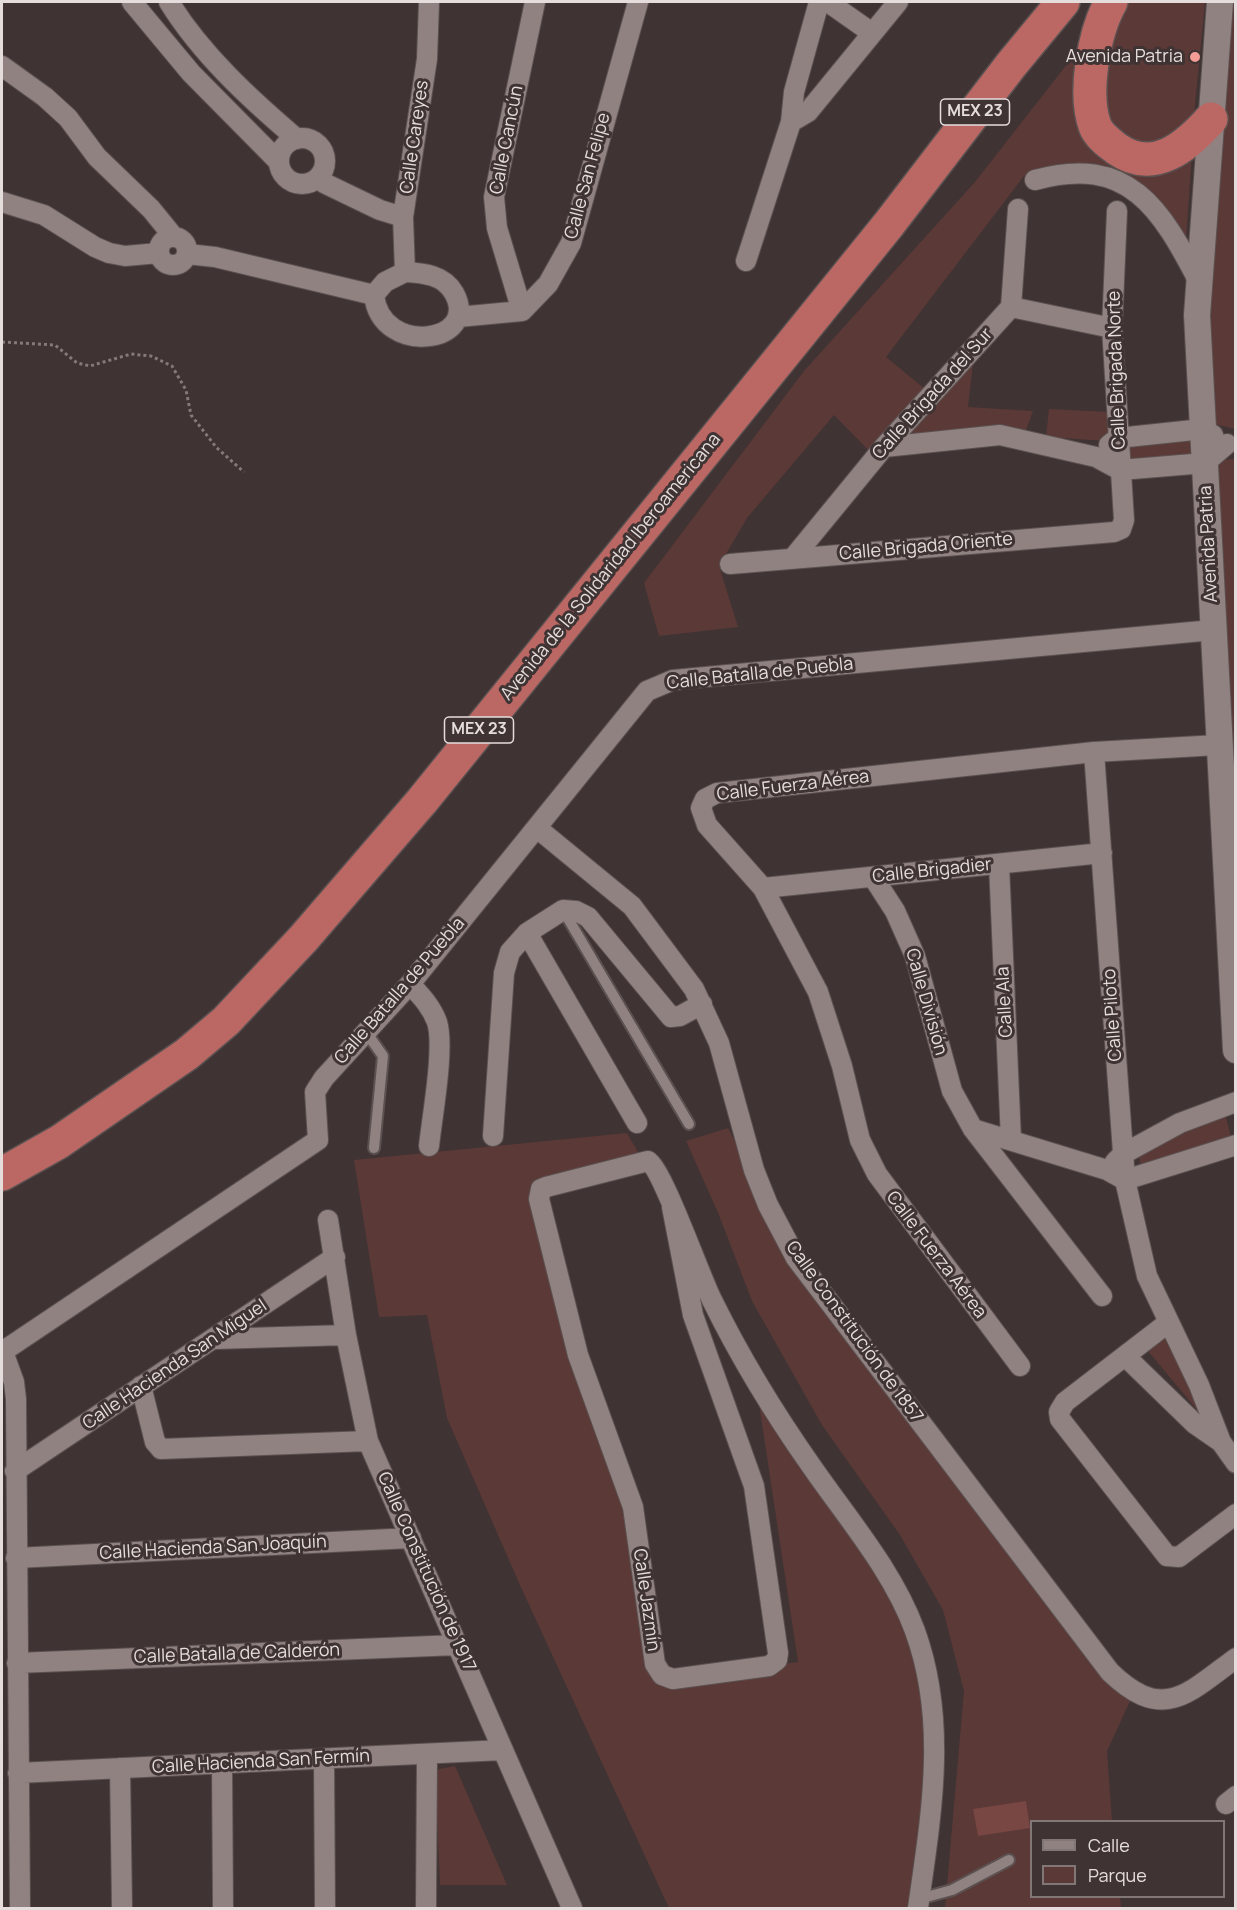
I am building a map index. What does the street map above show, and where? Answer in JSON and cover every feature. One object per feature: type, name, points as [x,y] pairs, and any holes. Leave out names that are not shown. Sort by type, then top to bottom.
[{"type":"highway","points":[[1011,64],[1026,17],[1035,2]]},
{"type":"highway","name":"Avenida de la Solidaridad Iberoamericana","points":[[3,1172],[59,1142],[188,1054],[226,1021],[303,939],[422,801],[881,233],[1011,64],[1064,2]]},
{"type":"highway","points":[[1111,2],[1104,14],[1090,85],[1090,106],[1096,129],[1107,142],[1137,158],[1158,159],[1175,153],[1190,143],[1211,119]]},
{"type":"street","points":[[132,2],[191,74],[279,162]]},
{"type":"street","points":[[169,2],[207,53],[268,114],[297,139],[315,141],[323,150],[326,163],[321,176],[310,183],[300,184],[289,180],[281,172],[279,162],[284,146],[297,139]]},
{"type":"street","name":"Calle Careyes","points":[[405,272],[403,217],[427,59],[429,2]]},
{"type":"street","name":"Calle Cancún","points":[[522,311],[497,228],[494,197],[535,2]]},
{"type":"street","name":"Calle San Felipe","points":[[522,311],[548,284],[572,243],[638,2]]},
{"type":"street","points":[[746,261],[791,122],[794,92],[819,2]]},
{"type":"street","points":[[828,2],[872,33]]},
{"type":"street","points":[[791,122],[808,112],[898,2]]},
{"type":"street","name":"Avenida Patria","points":[[1220,2],[1197,315],[1218,745],[1232,901],[1236,1050]]},
{"type":"street","points":[[2,66],[45,97],[68,118],[97,157],[144,202],[173,236],[186,244],[188,254],[182,263],[171,266],[164,263],[159,253],[161,243],[173,236]]},
{"type":"street","points":[[1035,180],[1077,173],[1101,176],[1130,188],[1150,202],[1177,239],[1199,282]]},
{"type":"street","points":[[321,176],[324,183],[380,210],[403,217]]},
{"type":"street","points":[[2,202],[44,215],[109,253],[125,256],[159,253]]},
{"type":"street","points":[[1018,209],[1011,307],[1112,328]]},
{"type":"street","name":"Calle Brigada Norte","points":[[1117,211],[1112,328],[1124,520],[1121,529]]},
{"type":"street","points":[[188,254],[215,257],[374,295]]},
{"type":"street","points":[[459,317],[457,299],[445,282],[426,273],[405,272],[385,282],[374,295],[375,305],[382,318],[391,327],[410,336],[421,338],[441,333],[459,317],[522,311]]},
{"type":"street","name":"Calle Brigada del Sur","points":[[793,558],[884,447],[1011,307]]},
{"type":"street","points":[[884,447],[1000,435],[1096,457],[1120,470],[1205,462],[1231,444],[1203,429],[1118,438],[1096,457]]},
{"type":"street","name":"Calle Brigada Oriente","points":[[730,564],[1102,533],[1121,529]]},
{"type":"street","name":"Calle Batalla de Puebla","points":[[2,1351],[318,1140],[315,1092],[324,1078],[410,984],[647,691],[673,680],[1213,630]]},
{"type":"street","name":"Calle Fuerza Aérea","points":[[1020,1366],[877,1174],[860,1140],[842,1066],[818,992],[763,888],[707,825],[701,808],[705,799],[717,793],[1094,752],[1218,745]]},
{"type":"street","name":"Calle Piloto","points":[[1094,752],[1125,1180],[1147,1276],[1221,1442]]},
{"type":"street","name":"Calle Constitución de 1857","points":[[537,828],[632,906],[676,961],[702,1004],[719,1043],[754,1170],[768,1204],[796,1258],[1110,1672],[1128,1689],[1157,1701],[1176,1698],[1191,1691],[1236,1658]]},
{"type":"street","name":"Calle Brigadier","points":[[763,888],[1102,853]]},
{"type":"street","name":"Calle Ala","points":[[999,864],[1011,1140]]},
{"type":"street","name":"Calle División","points":[[873,877],[895,911],[915,956],[952,1091],[973,1130],[1102,1296]]},
{"type":"street","points":[[493,1136],[504,973],[510,952],[528,933],[563,910],[576,911],[588,917],[671,1017],[680,1016],[702,1004]]},
{"type":"street","points":[[528,933],[637,1123]]},
{"type":"street","points":[[410,984],[427,1002],[437,1023],[439,1045],[429,1146]]},
{"type":"street","points":[[1107,1170],[1123,1154],[1180,1123],[1236,1102]]},
{"type":"street","points":[[973,1130],[1107,1170],[1125,1180],[1236,1145]]},
{"type":"street","name":"Calle Jazmín","points":[[672,1207],[693,1315],[754,1486],[778,1653],[777,1660],[769,1666],[673,1679],[662,1675],[656,1664],[633,1507],[578,1355],[539,1194],[546,1187],[648,1161],[655,1167],[672,1207],[710,1297],[756,1384],[890,1579],[915,1632],[930,1692],[936,1744],[934,1793],[919,1904]]},
{"type":"street","name":"Calle Constitución de 1917","points":[[328,1220],[346,1335],[368,1441],[572,1908]]},
{"type":"street","name":"Calle Hacienda San Miguel","points":[[15,1471],[141,1386],[215,1340],[335,1257]]},
{"type":"street","points":[[1169,1322],[1065,1402],[1059,1412],[1060,1419],[1167,1556],[1179,1557],[1236,1514]]},
{"type":"street","points":[[215,1340],[346,1335]]},
{"type":"street","points":[[2,1351],[14,1382],[16,1399],[20,1908]]},
{"type":"street","points":[[1125,1356],[1195,1424],[1221,1442],[1236,1463]]},
{"type":"street","points":[[141,1386],[155,1442],[161,1449],[368,1441]]},
{"type":"street","name":"Calle Hacienda San Joaquín","points":[[16,1558],[411,1538]]},
{"type":"street","name":"Calle Batalla de Calderón","points":[[17,1663],[457,1645]]},
{"type":"street","name":"Calle Hacienda San Fermín","points":[[18,1773],[503,1750]]},
{"type":"street","points":[[426,1908],[427,1754]]},
{"type":"street","points":[[324,1759],[325,1908]]},
{"type":"street","points":[[222,1763],[222,1908]]},
{"type":"street","points":[[120,1768],[122,1908]]},
{"type":"lane","points":[[563,910],[689,1124]]},
{"type":"lane","points":[[366,1032],[383,1060],[374,1148]]},
{"type":"lane","points":[[919,1904],[952,1890],[1009,1860]]},
{"type":"path","points":[[2,342],[55,345],[77,363],[90,366],[131,354],[151,356],[172,366],[186,390],[191,415],[216,447],[244,472]]},
{"type":"green space","points":[[1117,2],[1205,2],[1194,115],[1164,146],[1132,146],[1098,108]]},
{"type":"green space","points":[[1227,2],[1235,2],[1235,429],[1211,423],[1205,320]]},
{"type":"green space","points":[[1075,54],[1080,118],[1091,152],[1139,172],[1167,174],[1192,153],[1186,240],[1154,196],[1063,167],[1024,176],[886,357],[925,389],[872,454],[834,415],[747,518],[719,566],[738,627],[659,636],[644,583],[804,371],[975,182]]},
{"type":"green space","points":[[973,363],[968,407],[1033,411],[1025,433],[906,437]]},
{"type":"green space","points":[[1049,409],[1110,412],[1107,441],[1046,437]]},
{"type":"green space","points":[[1203,429],[1204,460],[1120,470],[1118,438]]},
{"type":"green space","points":[[1235,459],[1235,911],[1216,460]]},
{"type":"green space","points":[[1225,1114],[1231,1137],[1141,1166],[1137,1150],[1167,1142],[1183,1129]]},
{"type":"green space","points":[[728,1128],[796,1258],[1130,1701],[1107,1751],[1112,1820],[1030,1820],[1030,1898],[1120,1898],[1121,1908],[945,1908],[964,1691],[943,1610],[900,1535],[822,1425],[752,1301],[719,1215],[686,1141]]},
{"type":"green space","points":[[627,1133],[643,1161],[542,1189],[578,1355],[633,1507],[658,1670],[674,1679],[798,1662],[756,1384],[890,1579],[930,1692],[921,1908],[669,1908],[519,1583],[447,1418],[427,1315],[379,1317],[354,1160]]},
{"type":"green space","points":[[1166,1336],[1203,1417],[1148,1351]]},
{"type":"green space","points":[[455,1766],[507,1885],[440,1885],[435,1770]]},
{"type":"building","points":[[1026,1801],[1030,1828],[978,1836],[973,1809]]},
{"type":"place","name":"Avenida Patria","points":[[1195,57]]}]
